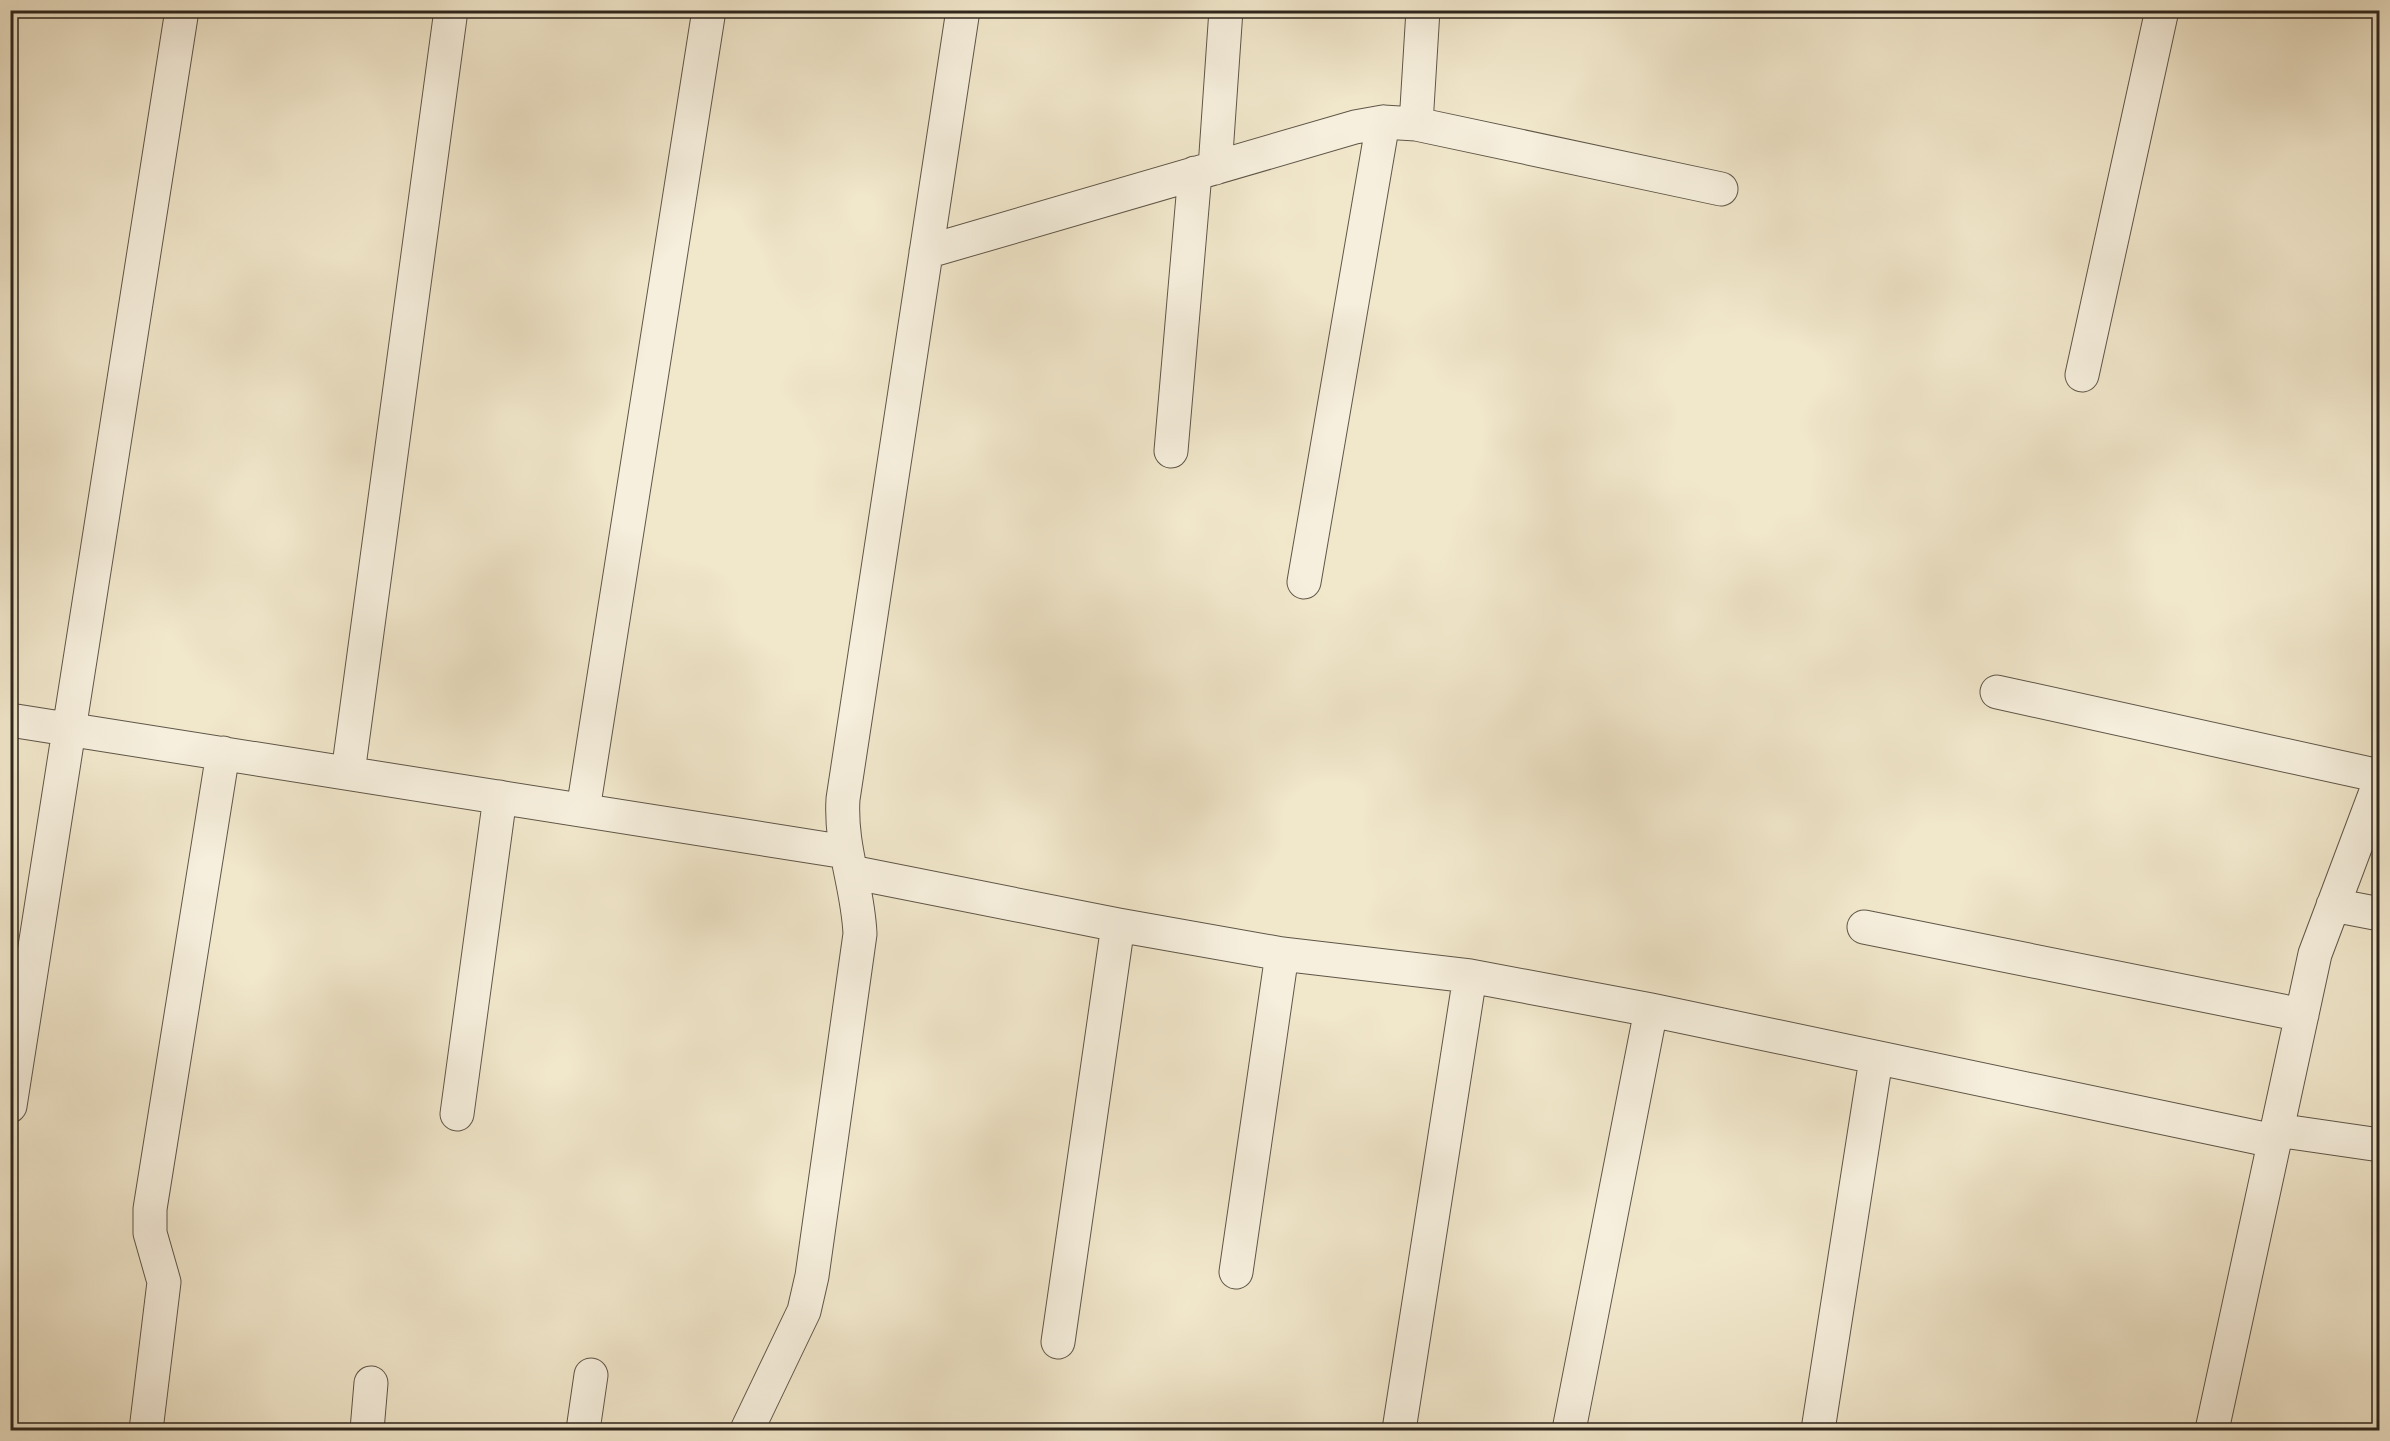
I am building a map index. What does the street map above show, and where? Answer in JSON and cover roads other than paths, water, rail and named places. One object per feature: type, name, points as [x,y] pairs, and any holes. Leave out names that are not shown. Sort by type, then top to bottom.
[{"type":"street","points":[[10,1106],[182,10]]},
{"type":"street","points":[[348,773],[451,10]]},
{"type":"street","points":[[583,810],[709,10]]},
{"type":"street","points":[[747,1431],[804,1311],[812,1276],[860,934],[859,910],[841,827],[843,799],[963,10]]},
{"type":"street","points":[[1171,451],[1227,10]]},
{"type":"street","points":[[1416,124],[1423,10]]},
{"type":"street","points":[[2082,375],[2162,10]]},
{"type":"street","points":[[926,252],[1355,127],[1383,122],[1416,124],[1721,189]]},
{"type":"street","points":[[1304,582],[1383,122]]},
{"type":"street","points":[[1997,692],[2379,776]]},
{"type":"street","points":[[10,720],[583,810],[848,862],[1118,925],[1282,954],[1470,976],[1651,1010],[1876,1059],[2276,1136],[2379,1145]]},
{"type":"street","points":[[146,1431],[164,1282],[150,1233],[150,1209],[223,753]]},
{"type":"street","points":[[2212,1431],[2315,954],[2379,781]]},
{"type":"street","points":[[457,1114],[500,797]]},
{"type":"street","points":[[2333,905],[2379,914]]},
{"type":"street","points":[[1058,1342],[1118,925]]},
{"type":"street","points":[[1864,927],[2302,1015]]},
{"type":"street","points":[[1236,1272],[1282,954]]},
{"type":"street","points":[[1399,1431],[1470,976]]},
{"type":"street","points":[[1569,1431],[1651,1010]]},
{"type":"street","points":[[1818,1431],[1876,1059]]},
{"type":"street","points":[[583,1431],[591,1375]]},
{"type":"street","points":[[367,1431],[371,1383]]}]
